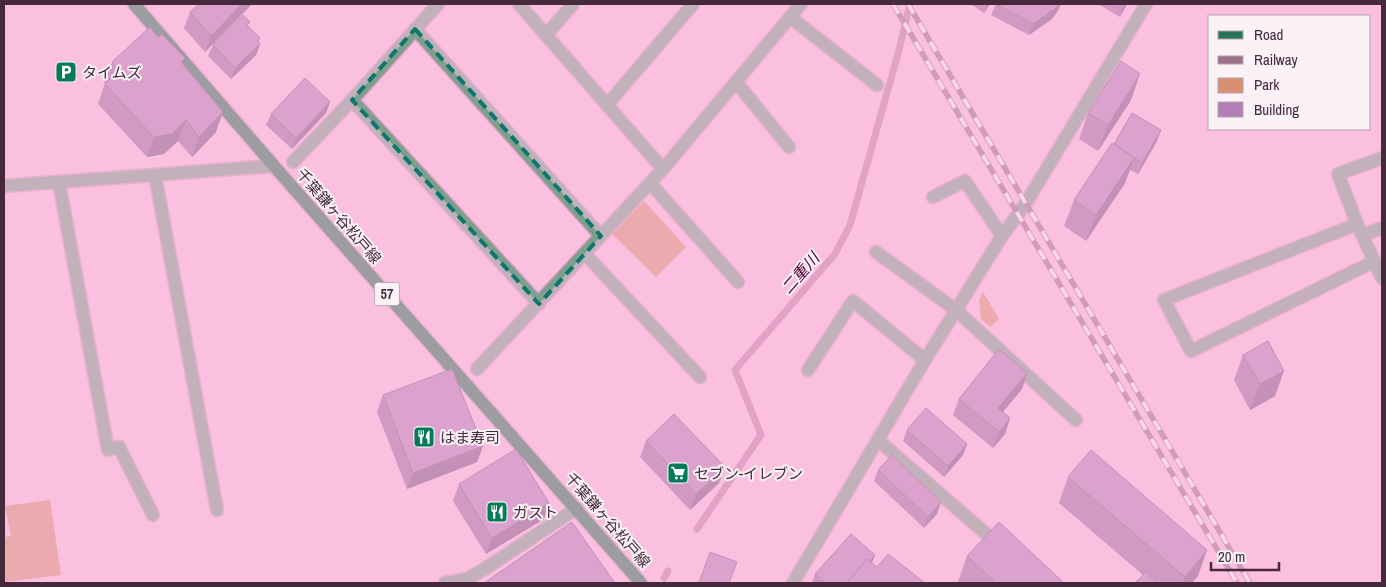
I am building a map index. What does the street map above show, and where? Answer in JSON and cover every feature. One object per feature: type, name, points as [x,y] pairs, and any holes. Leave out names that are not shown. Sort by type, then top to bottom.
[{"type":"main road","name":"千葉鎌ヶ谷松戸線","points":[[134,4],[641,583]]},
{"type":"street","points":[[293,162],[352,100],[438,4]]},
{"type":"street","points":[[519,4],[663,169]]},
{"type":"street","points":[[546,35],[574,4]]},
{"type":"street","points":[[607,105],[694,4]]},
{"type":"street","points":[[477,369],[663,169],[801,4]]},
{"type":"street","points":[[794,583],[925,360],[1002,236],[1026,203],[1146,4]]},
{"type":"street","points":[[790,17],[877,85]]},
{"type":"street","points":[[415,29],[601,236]]},
{"type":"street","points":[[736,82],[789,147]]},
{"type":"street","points":[[352,100],[539,304]]},
{"type":"street","points":[[1382,158],[1338,174],[1357,224],[1382,278]]},
{"type":"street","points":[[4,186],[274,166]]},
{"type":"street","points":[[155,175],[217,510]]},
{"type":"street","points":[[933,197],[965,181],[1002,236]]},
{"type":"street","points":[[59,182],[108,450],[119,447],[153,515]]},
{"type":"street","points":[[650,183],[738,282]]},
{"type":"street","points":[[1357,224],[1164,300],[1191,351],[1375,261]]},
{"type":"street","points":[[1363,235],[1382,228]]},
{"type":"street","points":[[876,252],[956,310],[1076,420]]},
{"type":"street","points":[[584,254],[700,378]]},
{"type":"street","points":[[808,370],[853,302],[925,360]]},
{"type":"street","points":[[878,440],[1007,552]]},
{"type":"street","points":[[445,583],[467,578],[483,570],[577,508]]},
{"type":"highlighted area","points":[[415,29],[601,236],[539,304],[352,100]]},
{"type":"green space","points":[[644,201],[686,247],[656,277],[612,234]]},
{"type":"green space","points":[[983,292],[999,319],[990,327],[981,319],[979,300]]},
{"type":"green space","points":[[50,500],[61,575],[4,582],[4,537],[11,536],[5,506]]},
{"type":"building","points":[[199,4],[242,4],[211,36],[190,12]]},
{"type":"building","points":[[996,4],[1059,4],[1033,24]]},
{"type":"building","points":[[243,15],[250,22],[247,25],[260,38],[257,40],[260,44],[235,68],[213,45]]},
{"type":"building","points":[[150,27],[158,37],[162,34],[185,58],[181,62],[223,112],[199,137],[186,120],[172,134],[154,137],[105,84],[119,69],[112,62]]},
{"type":"building","points":[[1121,61],[1140,74],[1108,125],[1088,113]]},
{"type":"building","points":[[305,78],[330,102],[296,138],[271,114]]},
{"type":"building","points":[[1132,113],[1161,130],[1142,163],[1114,144]]},
{"type":"building","points":[[1112,143],[1134,158],[1096,215],[1074,200]]},
{"type":"building","points":[[1268,341],[1284,371],[1260,384],[1243,355]]},
{"type":"building","points":[[999,349],[1027,373],[998,408],[1010,418],[999,432],[959,399]]},
{"type":"building","points":[[452,369],[483,446],[413,473],[383,395]]},
{"type":"building","points":[[926,408],[967,444],[948,466],[907,430]]},
{"type":"building","points":[[674,414],[725,467],[696,494],[646,441]]},
{"type":"building","points":[[516,449],[549,503],[492,538],[459,484]]},
{"type":"building","points":[[1091,450],[1207,550],[1185,577],[1068,477]]},
{"type":"building","points":[[892,455],[941,502],[928,517],[878,470]]},
{"type":"building","points":[[572,522],[615,583],[484,583]]},
{"type":"building","points":[[999,522],[1064,583],[996,583],[967,556]]},
{"type":"building","points":[[851,534],[875,555],[870,561],[867,559],[847,583],[825,583],[815,574]]},
{"type":"building","points":[[710,552],[737,562],[729,583],[699,583]]},
{"type":"building","points":[[888,554],[925,583],[847,583],[867,559],[877,567]]},
{"type":"building","points":[[1146,572],[1158,583],[1135,583]]},
{"type":"waterway","name":"二重川","points":[[697,529],[761,435],[735,370],[835,254],[850,225],[910,4]]},
{"type":"waterway","name":"二重川","points":[[664,578],[668,571]]},
{"type":"railway","points":[[893,4],[1237,583]]},
{"type":"railway","points":[[908,4],[1250,583]]},
{"type":"place","name":"タイムズ","points":[[66,72]]},
{"type":"place","name":"はま寿司","points":[[424,437]]},
{"type":"place","name":"セブン-イレブン","points":[[678,473]]},
{"type":"place","name":"ガスト","points":[[497,512]]}]
